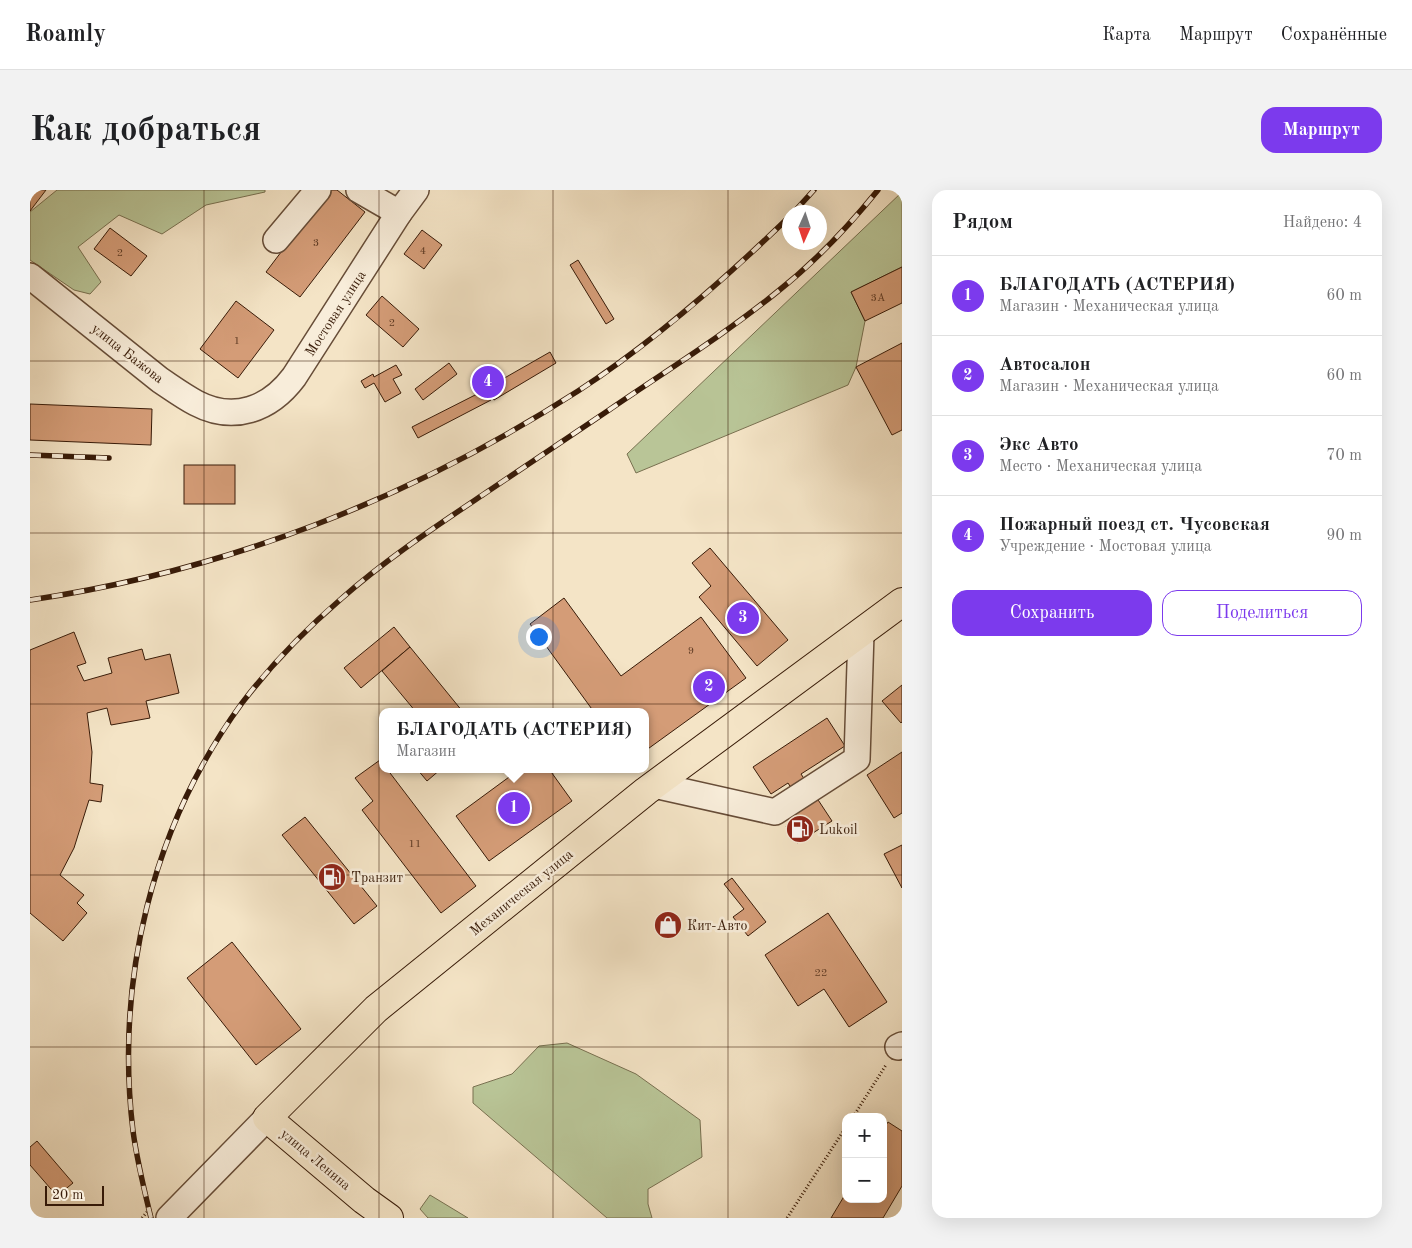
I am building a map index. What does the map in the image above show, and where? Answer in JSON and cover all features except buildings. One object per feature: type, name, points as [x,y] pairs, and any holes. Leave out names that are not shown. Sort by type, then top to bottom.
[{"type":"main road","name":"Механическая улица","points":[[267,1118],[376,1009],[654,785],[902,602]]},
{"type":"main road","name":"улица Ленина","points":[[267,1118],[364,1200],[389,1218]]},
{"type":"street","points":[[276,240],[318,190]]},
{"type":"street","points":[[359,190],[399,214]]},
{"type":"street","name":"Мостовая улица","points":[[235,412],[251,410],[263,405],[274,398],[290,382],[416,190]]},
{"type":"street","name":"улица Бажова","points":[[30,276],[160,380],[179,393],[206,407],[235,412]]},
{"type":"street","points":[[654,785],[775,812],[857,759],[861,633]]},
{"type":"street","name":"Механическая улица","points":[[170,1218],[267,1118]]},
{"type":"path","points":[[856,1113],[900,1046]]},
{"type":"path","points":[[786,1218],[842,1133]]},
{"type":"green space","points":[[57,190],[265,190],[265,192],[206,205],[162,234],[119,215],[78,247],[101,282],[90,294],[74,290],[30,260],[30,212]]},
{"type":"green space","points":[[902,192],[902,267],[851,292],[865,321],[856,367],[848,385],[636,473],[627,454]]},
{"type":"green space","points":[[567,1043],[636,1074],[700,1120],[702,1157],[648,1189],[648,1204],[652,1218],[607,1218],[473,1103],[473,1087],[512,1074],[539,1046]]},
{"type":"green space","points":[[430,1195],[468,1218],[428,1218],[420,1209]]},
{"type":"railway","points":[[800,205],[814,190]]},
{"type":"railway","points":[[151,1218],[133,1131],[129,1074],[130,1018],[136,962],[147,906],[163,853],[184,801],[211,751],[242,703],[289,648],[314,623],[358,585],[429,531],[757,308],[791,281],[818,256],[843,231],[878,190]]},
{"type":"railway","points":[[30,600],[103,587],[175,570],[246,549],[315,525],[383,497],[450,465],[515,430],[607,372],[714,287],[782,224]]},
{"type":"railway","points":[[30,455],[109,458]]},
{"type":"place","name":"Пожарный поезд ст. Чусовская","points":[[488,382]]},
{"type":"place","name":"Экс Авто","points":[[743,618]]},
{"type":"place","name":"Автосалон","points":[[709,687]]},
{"type":"place","name":"БЛАГОДАТЬ (АСТЕРИЯ)","points":[[514,808]]},
{"type":"place","name":"Lukoil","points":[[800,829]]},
{"type":"place","name":"Транзит","points":[[332,877]]},
{"type":"place","name":"Кит-Авто","points":[[668,925]]}]
